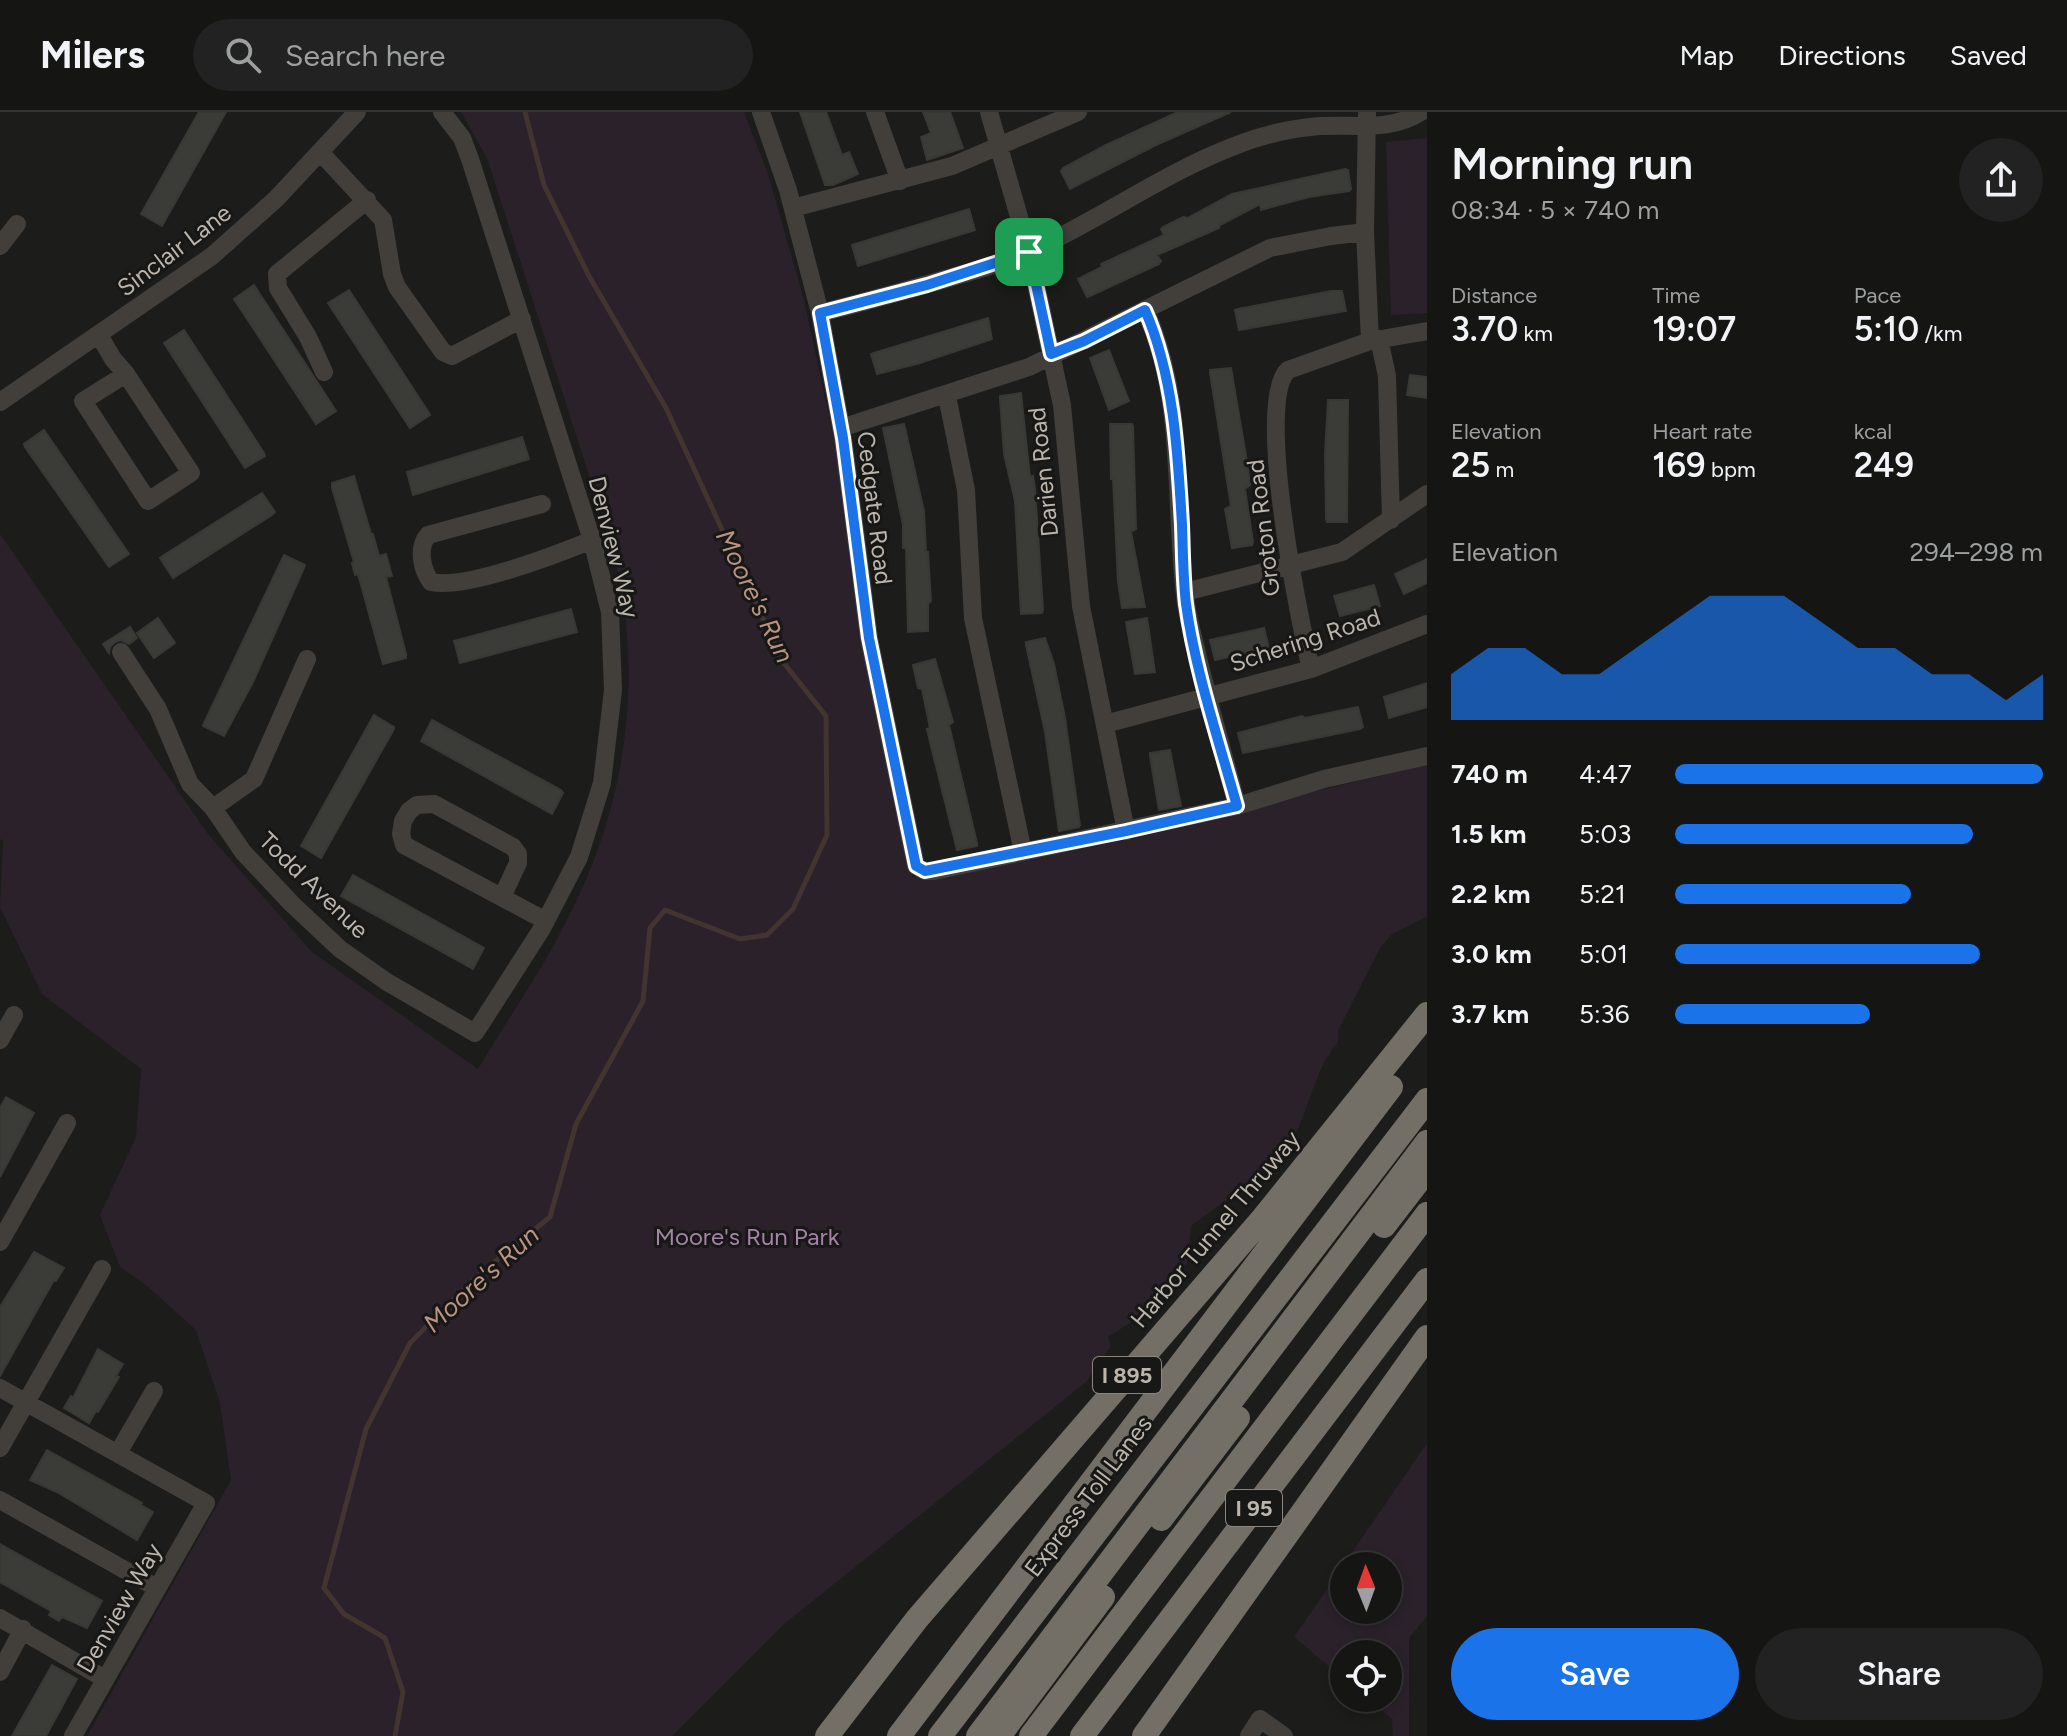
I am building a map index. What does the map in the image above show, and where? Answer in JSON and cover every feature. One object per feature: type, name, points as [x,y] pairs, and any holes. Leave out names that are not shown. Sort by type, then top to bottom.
[{"type":"highway","name":"Harbor Tunnel Thruway","points":[[827,1736],[917,1619],[1254,1229],[1427,1014]]},
{"type":"highway","points":[[899,1736],[1427,1040]]},
{"type":"highway","name":"Express Toll Lanes","points":[[940,1736],[1427,1100]]},
{"type":"highway","points":[[999,1736],[1019,1696],[1427,1142]]},
{"type":"highway","points":[[978,1736],[1019,1696],[1427,1170]]},
{"type":"highway","points":[[1031,1736],[1427,1214]]},
{"type":"highway","name":"I 95","points":[[1082,1736],[1427,1280]]},
{"type":"highway","points":[[1144,1736],[1427,1337]]},
{"type":"street","name":"Sinclair Lane","points":[[0,402],[212,256],[321,153],[357,112]]},
{"type":"street","name":"Denview Way","points":[[442,112],[462,138],[470,159],[592,540],[610,612],[613,690],[602,783],[579,857],[546,921],[475,1033]]},
{"type":"street","name":"Cedgate Road","points":[[761,112],[793,208],[820,313],[841,428],[869,638],[916,866],[925,871],[934,871],[1023,852]]},
{"type":"street","points":[[875,112],[900,181]]},
{"type":"street","name":"Darien Road","points":[[989,112],[1029,252],[1051,354],[1065,431],[1081,606],[1126,831]]},
{"type":"street","points":[[793,208],[952,166],[1078,112]]},
{"type":"street","points":[[820,313],[927,285],[1029,252],[1195,163],[1236,145],[1287,130],[1368,119],[1406,121],[1421,112]]},
{"type":"street","points":[[1368,119],[1365,232],[1374,340],[1387,376],[1391,520]]},
{"type":"street","points":[[321,153],[383,220],[397,287],[443,352],[452,356],[522,319]]},
{"type":"street","points":[[324,372],[308,337],[278,288],[277,274],[367,200]]},
{"type":"street","points":[[0,246],[17,224]]},
{"type":"street","points":[[841,428],[1029,367],[1224,268],[1270,248],[1365,232]]},
{"type":"street","points":[[1145,310],[1158,343],[1173,422],[1185,592],[1207,697],[1237,806]]},
{"type":"street","points":[[1374,340],[1427,331]]},
{"type":"street","points":[[99,335],[113,359],[126,374],[191,473],[148,501],[83,401],[126,374]]},
{"type":"street","name":"Groton Road","points":[[1311,669],[1289,567],[1278,462],[1276,408],[1280,379],[1288,370],[1374,340]]},
{"type":"street","points":[[947,396],[966,490],[973,618],[1023,852],[1237,806],[1324,779],[1427,756]]},
{"type":"street","points":[[1185,592],[1342,552],[1427,494]]},
{"type":"street","points":[[542,504],[428,535],[423,541],[425,575],[431,582],[452,583],[535,563],[592,540]]},
{"type":"street","name":"Schering Road","points":[[1105,724],[1311,669],[1427,624]]},
{"type":"street","name":"Todd Avenue","points":[[121,652],[158,709],[190,784],[213,808],[243,852],[340,949],[387,982],[475,1033]]},
{"type":"street","points":[[213,808],[254,779],[307,659]]},
{"type":"street","points":[[502,897],[518,863],[518,854],[513,847],[434,804],[417,805],[409,811],[401,834],[404,845],[546,921]]},
{"type":"street","points":[[0,1040],[14,1015]]},
{"type":"street","points":[[0,1242],[67,1123]]},
{"type":"street","points":[[0,1448],[102,1269]]},
{"type":"street","points":[[0,1388],[118,1453],[154,1391]]},
{"type":"street","name":"Denview Way","points":[[73,1736],[206,1503],[118,1453]]},
{"type":"street","points":[[0,1500],[157,1588]]},
{"type":"street","points":[[0,1618],[105,1679]]},
{"type":"street","points":[[0,1672],[23,1629]]},
{"type":"street","points":[[1249,1736],[1260,1719],[1284,1736]]},
{"type":"green space","name":"Moore's Run Park","points":[[461,112],[744,112],[768,174],[804,300],[839,463],[851,575],[913,877],[984,869],[1427,765],[1427,916],[1391,935],[1380,948],[1338,1031],[1338,1042],[1318,1076],[1300,1125],[1286,1149],[1247,1184],[1191,1226],[1187,1264],[1141,1316],[1108,1337],[1111,1346],[1086,1382],[783,1625],[672,1736],[87,1736],[231,1480],[220,1403],[196,1330],[147,1286],[120,1267],[100,1215],[136,1137],[141,1069],[42,994],[0,907],[3,841],[0,839],[0,534],[208,834],[312,952],[478,1069],[550,952],[588,875],[613,799],[621,760],[629,680],[623,599],[608,534],[487,158]]},
{"type":"green space","points":[[1427,138],[1427,313],[1391,315],[1386,142]]},
{"type":"green space","points":[[1427,1443],[1427,1616],[1409,1638],[1409,1736],[1393,1736],[1392,1719],[1384,1712],[1402,1712],[1402,1640],[1330,1640],[1330,1667],[1294,1637],[1330,1584],[1330,1624],[1402,1624],[1402,1552],[1352,1552]]},
{"type":"building","points":[[199,112],[226,112],[162,226],[141,214]]},
{"type":"building","points":[[800,112],[826,112],[842,155],[849,152],[858,174],[833,185],[825,185]]},
{"type":"building","points":[[923,112],[950,112],[963,148],[927,160],[921,137],[931,133]]},
{"type":"building","points":[[1178,112],[1231,112],[1156,145],[1070,189],[1061,171],[1063,168]]},
{"type":"building","points":[[1348,170],[1349,191],[1309,197],[1261,210],[1260,204],[1219,228],[1157,255],[1161,261],[1159,264],[1087,297],[1078,279],[1102,267],[1101,264],[1164,235],[1163,227],[1183,217],[1188,218],[1232,194]]},
{"type":"building","points":[[969,209],[975,230],[858,266],[852,245]]},
{"type":"building","points":[[254,285],[336,411],[316,424],[234,299]]},
{"type":"building","points":[[349,290],[430,415],[410,428],[328,303]]},
{"type":"building","points":[[1342,291],[1346,311],[1239,330],[1235,310]]},
{"type":"building","points":[[988,318],[992,339],[877,374],[871,354]]},
{"type":"building","points":[[184,330],[264,453],[265,456],[245,468],[164,343]]},
{"type":"building","points":[[1109,350],[1129,401],[1109,410],[1090,358]]},
{"type":"building","points":[[1231,368],[1250,485],[1245,489],[1253,542],[1252,545],[1232,548],[1225,509],[1231,506],[1210,373],[1210,370]]},
{"type":"building","points":[[1410,375],[1427,377],[1427,398],[1407,395]]},
{"type":"building","points":[[1021,393],[1030,477],[1033,476],[1035,489],[1043,610],[1042,613],[1021,614],[1015,501],[1004,454],[1000,396]]},
{"type":"building","points":[[1328,400],[1348,400],[1347,522],[1327,522],[1326,519]]},
{"type":"building","points":[[904,424],[924,511],[931,601],[928,604],[928,631],[908,632],[906,548],[903,548],[903,525],[883,428]]},
{"type":"building","points":[[1110,424],[1132,424],[1133,427],[1136,529],[1131,532],[1145,607],[1122,608],[1111,479]]},
{"type":"building","points":[[44,430],[129,554],[109,567],[25,447],[24,444]]},
{"type":"building","points":[[522,437],[529,459],[413,495],[407,472]]},
{"type":"building","points":[[354,476],[379,556],[386,554],[392,576],[386,577],[406,654],[406,658],[383,664],[332,488],[332,483]]},
{"type":"building","points":[[262,493],[275,512],[272,515],[173,578],[160,558]]},
{"type":"building","points":[[284,555],[305,565],[253,682],[224,736],[203,726]]},
{"type":"building","points":[[1427,559],[1427,583],[1404,594],[1395,574]]},
{"type":"building","points":[[1374,585],[1380,606],[1340,616],[1334,596]]},
{"type":"building","points":[[571,609],[577,632],[460,663],[454,641]]},
{"type":"building","points":[[158,618],[175,643],[154,658],[137,633]]},
{"type":"building","points":[[1147,618],[1155,672],[1135,674],[1126,622]]},
{"type":"building","points":[[130,627],[137,638],[129,644],[121,640],[115,642],[109,653],[103,644]]},
{"type":"building","points":[[1264,628],[1269,648],[1215,660],[1210,640]]},
{"type":"building","points":[[1045,638],[1054,664],[1065,718],[1080,825],[1059,831],[1045,732],[1026,645],[1026,642]]},
{"type":"building","points":[[935,659],[953,722],[949,725],[977,843],[977,846],[957,850],[927,729],[930,728],[922,689],[918,688],[913,665]]},
{"type":"building","points":[[1427,683],[1427,707],[1389,718],[1384,697]]},
{"type":"building","points":[[1358,707],[1363,727],[1360,729],[1243,753],[1238,733],[1302,716],[1305,718]]},
{"type":"building","points":[[374,715],[394,729],[321,858],[301,846]]},
{"type":"building","points":[[432,720],[561,790],[563,793],[552,814],[421,741]]},
{"type":"building","points":[[1170,750],[1181,806],[1159,810],[1150,753]]},
{"type":"building","points":[[353,875],[484,948],[473,969],[341,896]]},
{"type":"building","points":[[6,1097],[34,1113],[0,1177],[0,1108]]},
{"type":"building","points":[[34,1252],[64,1268],[54,1280],[0,1376],[0,1307]]},
{"type":"building","points":[[98,1349],[123,1364],[116,1376],[119,1377],[89,1423],[64,1408],[71,1396],[73,1398]]},
{"type":"building","points":[[47,1450],[153,1512],[137,1540],[57,1492],[30,1480]]},
{"type":"building","points":[[0,1544],[102,1601],[87,1628],[62,1617],[59,1621],[49,1615],[51,1611],[0,1582]]},
{"type":"building","points":[[52,1665],[77,1679],[46,1736],[12,1736]]},
{"type":"waterway","name":"Moore's Run","points":[[395,1736],[403,1692],[385,1638],[344,1614],[324,1588],[366,1429],[410,1343],[475,1278],[550,1217],[576,1124],[643,1001],[650,928],[665,910],[740,939],[767,935],[793,909],[827,835],[826,716],[783,662],[666,408],[589,276],[544,185],[525,112]]},
{"type":"route","points":[[1029,252],[1051,354],[1145,310],[1152,325],[1162,363],[1176,446],[1187,607],[1207,697],[1237,806],[925,871],[916,866],[881,704],[861,584],[843,438],[820,313],[927,285],[1029,252]]}]
